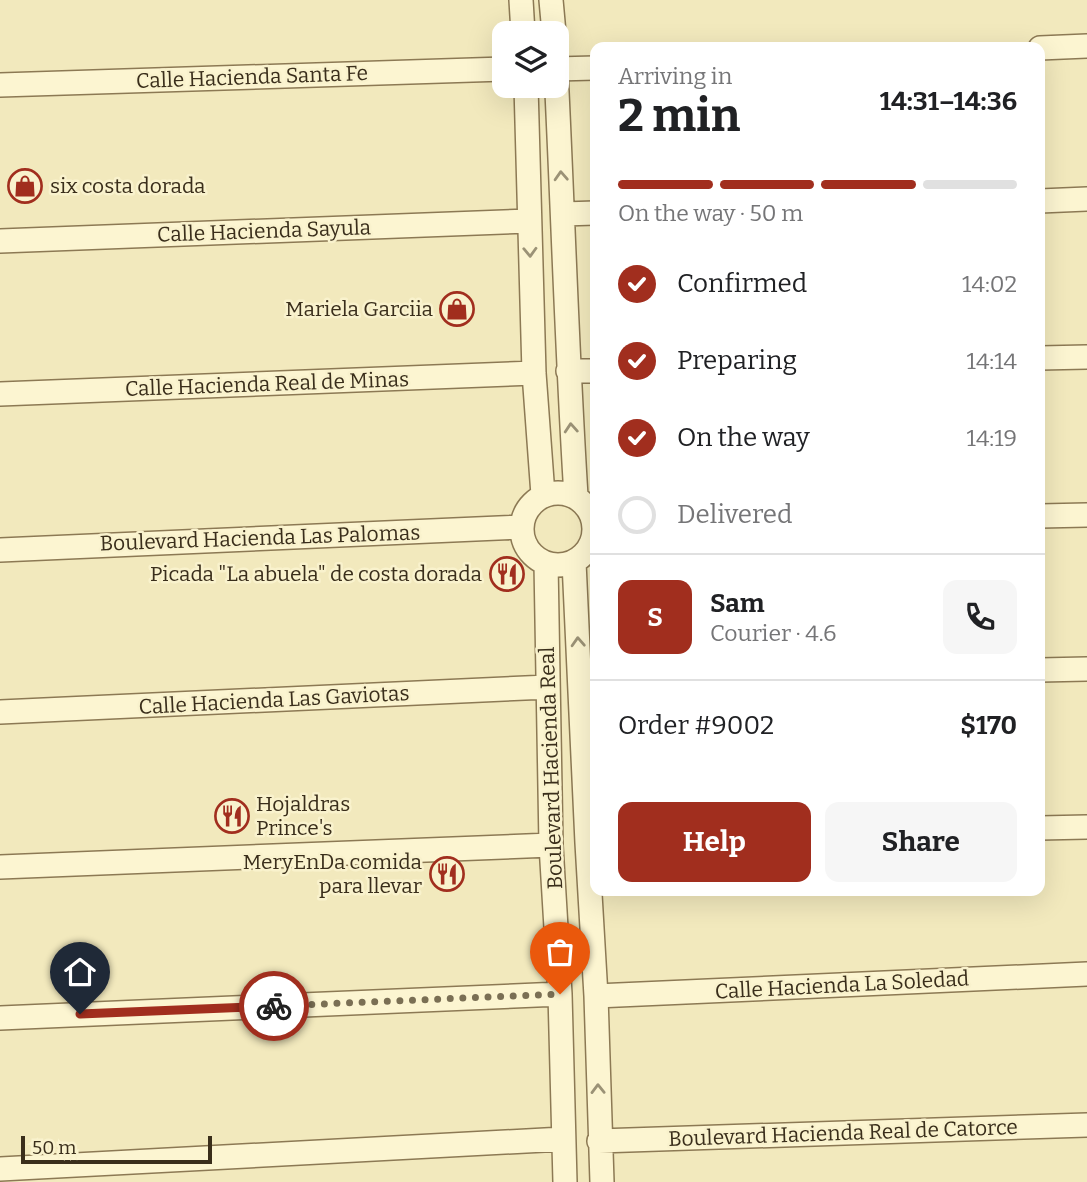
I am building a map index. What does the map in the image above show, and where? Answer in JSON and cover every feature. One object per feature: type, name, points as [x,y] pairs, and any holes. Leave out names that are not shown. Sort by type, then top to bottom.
[{"type":"street","points":[[521,0],[522,21]]},
{"type":"street","points":[[551,0],[553,21]]},
{"type":"street","points":[[1045,48],[1087,46]]},
{"type":"street","points":[[569,69],[590,68]]},
{"type":"street","name":"Calle Hacienda Santa Fe","points":[[0,85],[492,69]]},
{"type":"street","points":[[526,98],[534,373],[543,495]]},
{"type":"street","points":[[557,98],[568,371],[576,496]]},
{"type":"street","points":[[1045,201],[1087,199]]},
{"type":"street","points":[[563,214],[590,213]]},
{"type":"street","name":"Calle Hacienda Sayula","points":[[0,241],[529,221]]},
{"type":"street","points":[[1045,358],[1087,357]]},
{"type":"street","points":[[568,371],[590,371]]},
{"type":"street","name":"Calle Hacienda Real de Minas","points":[[0,394],[534,373]]},
{"type":"street","points":[[590,512],[576,496],[559,492],[543,495],[527,508],[521,527],[524,542],[533,556],[546,564],[574,562],[590,546]]},
{"type":"street","points":[[1045,516],[1087,515]]},
{"type":"street","name":"Boulevard Hacienda Las Palomas","points":[[0,550],[521,527]]},
{"type":"street","name":"Boulevard Hacienda Real","points":[[574,562],[588,687],[590,791]]},
{"type":"street","name":"Boulevard Hacienda Real","points":[[546,564],[551,845],[560,994],[565,1182]]},
{"type":"street","points":[[1045,670],[1087,669]]},
{"type":"street","name":"Calle Hacienda Las Gaviotas","points":[[0,712],[548,687]]},
{"type":"street","points":[[1045,828],[1087,827]]},
{"type":"street","points":[[0,867],[551,845]]},
{"type":"street","name":"Boulevard Hacienda Real","points":[[593,896],[602,1182]]},
{"type":"street","name":"Calle Hacienda La Soledad","points":[[596,996],[1087,974]]},
{"type":"street","points":[[0,1018],[560,994]]},
{"type":"street","name":"Boulevard Hacienda Real de Catorce","points":[[599,1141],[1087,1125]]},
{"type":"street","points":[[0,1169],[563,1139]]},
{"type":"way so far","points":[[274,1006],[560,994]]},
{"type":"place","name":"six costa dorada","points":[[25,186]]},
{"type":"place","name":"Mariela Garciia","points":[[457,309]]},
{"type":"place","name":"Picada \"La abuela\" de costa dorada","points":[[507,574]]},
{"type":"place","name":"Hojaldras Prince's","points":[[232,816]]},
{"type":"place","name":"MeryEnDa comida para llevar","points":[[447,874]]},
{"type":"route","points":[[80,1014],[274,1006]]}]
